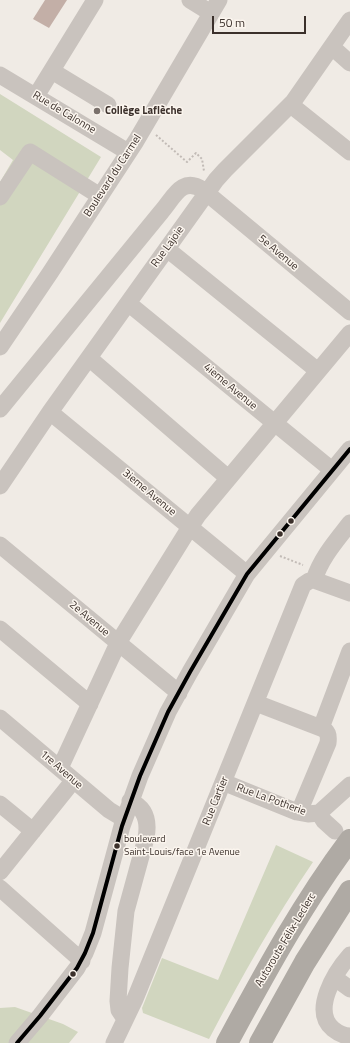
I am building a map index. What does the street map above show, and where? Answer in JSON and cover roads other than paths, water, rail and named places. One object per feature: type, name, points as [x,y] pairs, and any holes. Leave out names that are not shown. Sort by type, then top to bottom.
[{"type":"highway","name":"Autoroute Félix-Leclerc","points":[[227,1043],[291,929],[324,877],[342,835]]},
{"type":"highway","points":[[260,1043],[308,957],[350,891]]},
{"type":"street","points":[[36,96],[96,0]]},
{"type":"street","points":[[190,0],[215,7]]},
{"type":"street","name":"Boulevard du Carmel","points":[[0,347],[128,152],[215,7]]},
{"type":"street","name":"Rue Lajoie","points":[[0,486],[50,412],[167,248],[225,170],[291,105],[350,20]]},
{"type":"street","points":[[332,47],[350,63]]},
{"type":"street","points":[[52,71],[108,105]]},
{"type":"street","name":"Rue de Calonne","points":[[0,75],[128,152]]},
{"type":"street","points":[[291,105],[350,152]]},
{"type":"street","points":[[0,197],[30,152],[100,196]]},
{"type":"street","name":"5e Avenue","points":[[0,409],[181,188],[186,185],[193,185],[207,194],[350,312]]},
{"type":"street","points":[[167,248],[318,371]]},
{"type":"street","name":"4ieme Avenue","points":[[128,303],[332,470]]},
{"type":"street","points":[[60,768],[118,643],[198,515],[350,333]]},
{"type":"street","points":[[89,358],[228,478]]},
{"type":"street","name":"3ieme Avenue","points":[[50,412],[247,574]]},
{"type":"street","points":[[17,1043],[40,1016],[82,961],[93,933],[130,801],[157,736],[179,693],[247,574],[350,448]]},
{"type":"street","name":"Rue Cartier","points":[[114,1043],[303,587],[311,581],[321,563],[350,524]]},
{"type":"street","name":"2e Avenue","points":[[0,545],[179,693]]},
{"type":"street","points":[[311,581],[350,593]]},
{"type":"street","points":[[0,629],[90,704]]},
{"type":"street","points":[[321,728],[350,651]]},
{"type":"street","points":[[256,702],[321,728],[326,731],[328,735],[328,743],[299,812]]},
{"type":"street","name":"1re Avenue","points":[[0,718],[60,768],[73,781],[109,810],[124,819]]},
{"type":"street","points":[[0,872],[73,781]]},
{"type":"street","name":"Rue La Potherie","points":[[223,782],[299,812],[311,814],[319,812]]},
{"type":"street","points":[[342,835],[324,821],[319,812],[350,785]]},
{"type":"street","points":[[125,1019],[120,1014],[118,1008],[123,931],[126,911],[148,827],[142,810],[130,801]]},
{"type":"street","points":[[0,804],[33,832]]},
{"type":"street","points":[[0,888],[82,961]]},
{"type":"street","points":[[350,955],[335,978],[324,1004],[324,1016],[328,1024],[334,1030],[350,1036]]},
{"type":"street","points":[[335,978],[350,987]]},
{"type":"place","name":"Collège Laflèche","points":[[97,111]]},
{"type":"place","name":"boulevard Saint-Louis/face 1e Avenue","points":[[117,846]]}]
